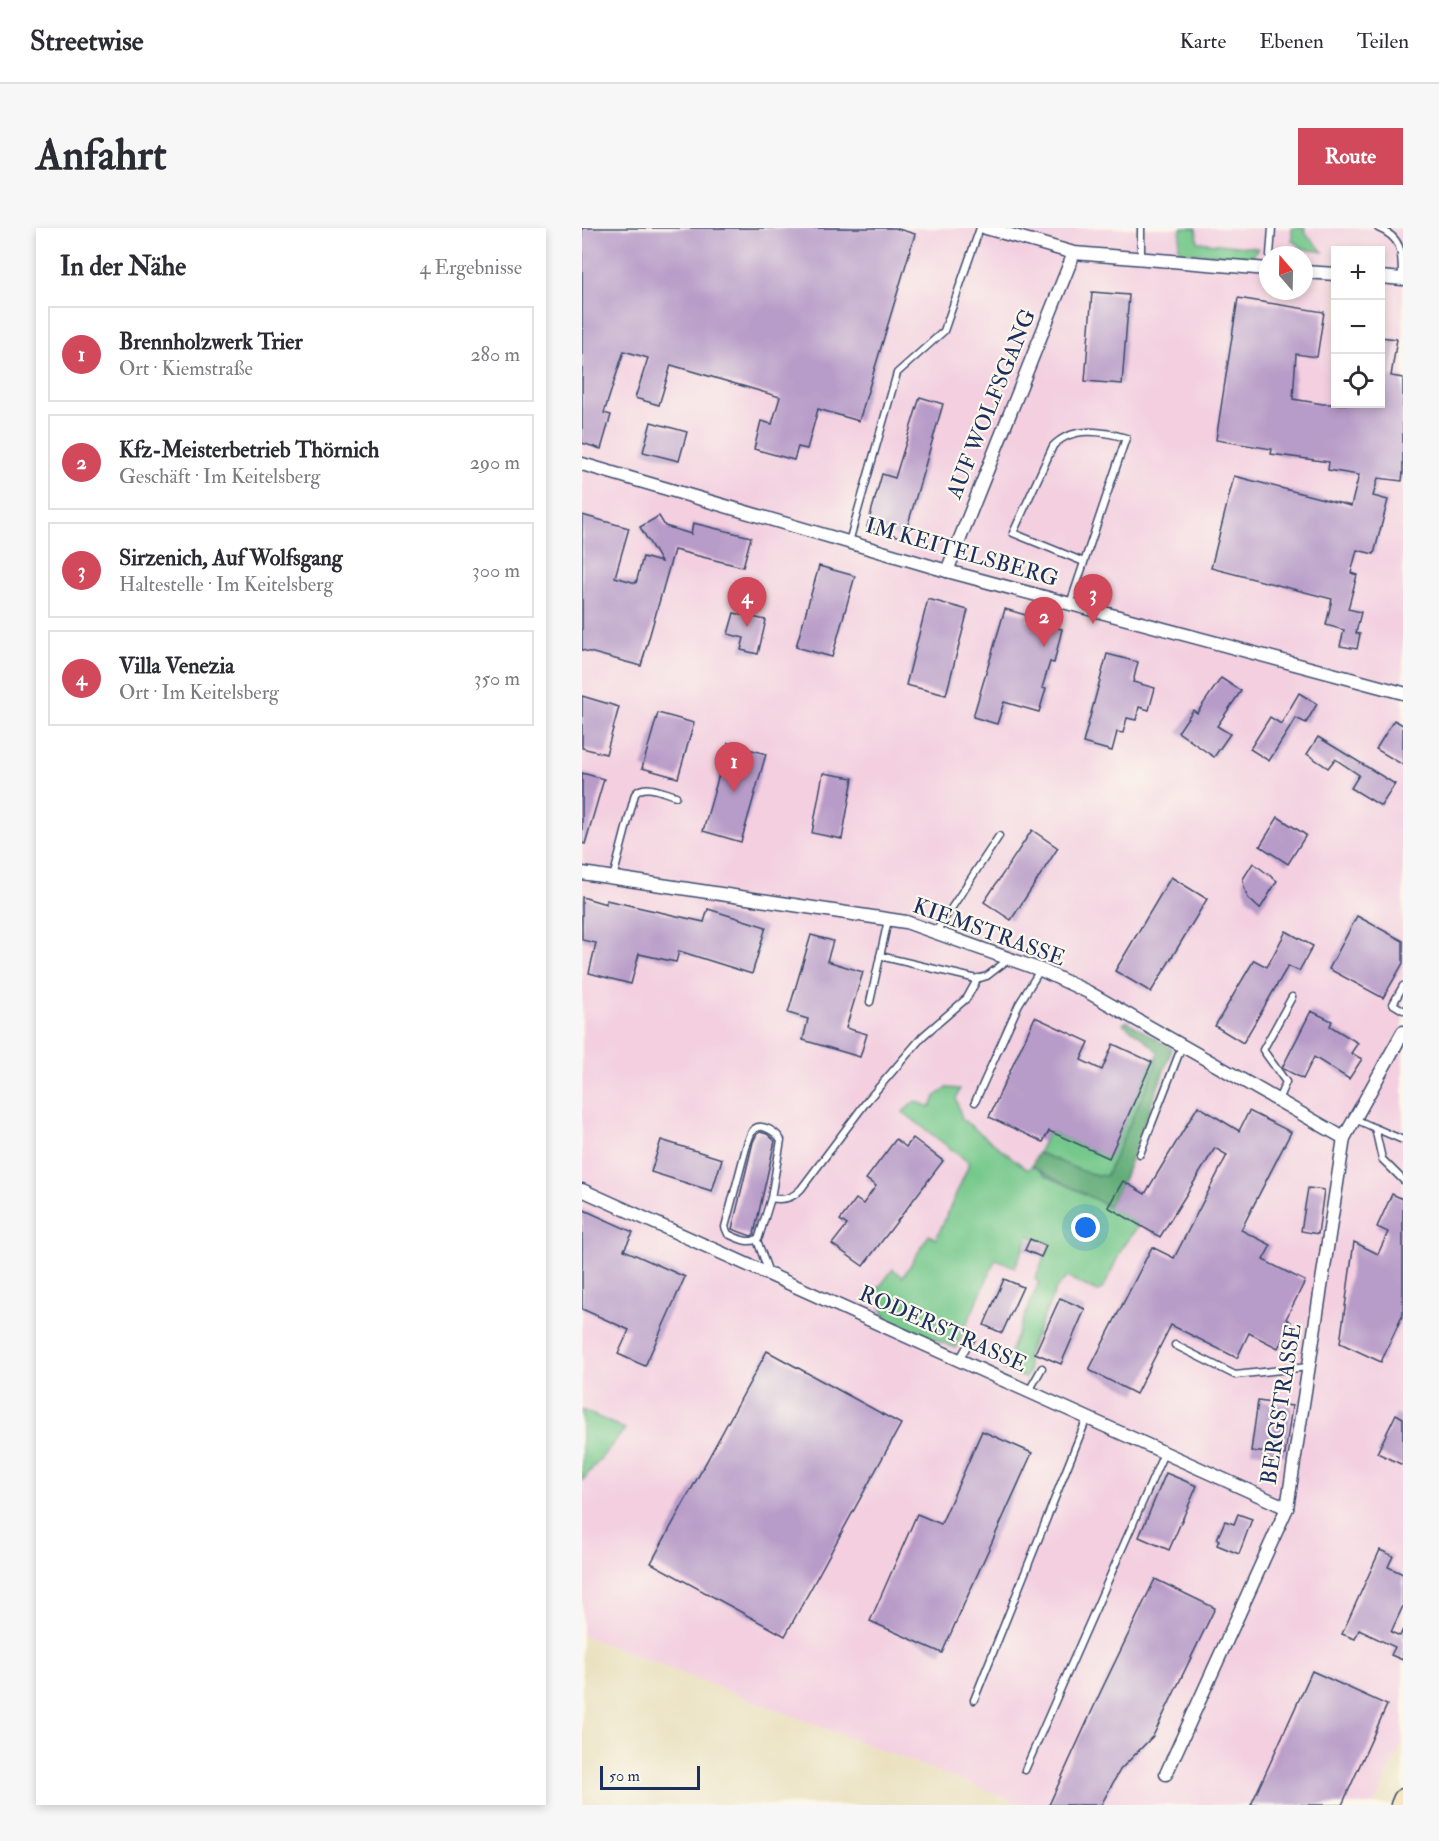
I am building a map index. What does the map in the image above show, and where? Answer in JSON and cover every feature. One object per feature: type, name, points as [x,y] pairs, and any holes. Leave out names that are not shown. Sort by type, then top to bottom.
[{"type":"street","points":[[986,228],[1074,253],[1259,268]]},
{"type":"street","name":"AUF WOLFSGANG","points":[[947,571],[1074,253]]},
{"type":"street","points":[[1313,273],[1331,274]]},
{"type":"street","points":[[1385,278],[1403,279]]},
{"type":"street","name":"IM KEITELSBERG","points":[[582,464],[947,571],[1403,693]]},
{"type":"street","name":"KIEMSTRASSE","points":[[582,873],[906,922],[1010,958],[1088,992],[1344,1138]]},
{"type":"street","name":"BERGSTRASSE","points":[[1166,1774],[1287,1508],[1344,1138],[1403,1032]]},
{"type":"street","name":"RODERSTRASSE","points":[[582,1190],[1287,1508]]},
{"type":"street","points":[[1400,1805],[1403,1798]]},
{"type":"lane","points":[[849,542],[897,373],[944,331],[980,228]]},
{"type":"lane","points":[[1141,228],[1141,259]]},
{"type":"lane","points":[[1271,246],[1272,228]]},
{"type":"lane","points":[[1378,228],[1389,232],[1396,238],[1402,249],[1403,279]]},
{"type":"lane","points":[[1396,238],[1403,234]]},
{"type":"lane","points":[[1070,604],[1126,438],[1108,433],[1074,433],[1058,440],[1053,446],[1013,533],[1084,562]]},
{"type":"lane","points":[[613,878],[638,790],[649,789],[676,796]]},
{"type":"lane","points":[[934,933],[999,836]]},
{"type":"lane","points":[[870,1002],[888,920]]},
{"type":"lane","points":[[880,956],[978,978],[987,976],[1010,958]]},
{"type":"lane","points":[[975,1102],[1019,1004],[1041,970]]},
{"type":"lane","points":[[771,1198],[786,1199],[798,1192],[867,1101],[923,1036],[967,998],[978,978]]},
{"type":"lane","points":[[1403,986],[1394,1004],[1403,1010]]},
{"type":"lane","points":[[1278,1101],[1286,1082],[1263,1050],[1292,997]]},
{"type":"lane","points":[[1140,1154],[1182,1046]]},
{"type":"lane","points":[[1354,1119],[1403,1140]]},
{"type":"lane","points":[[757,1240],[750,1242],[730,1235],[726,1233],[725,1227],[747,1144],[753,1131],[761,1127],[779,1136],[782,1143],[771,1198],[757,1240],[769,1274]]},
{"type":"lane","points":[[1376,1128],[1382,1158],[1403,1180]]},
{"type":"lane","points":[[959,1360],[973,1336]]},
{"type":"lane","points":[[1175,1345],[1235,1375],[1308,1367]]},
{"type":"lane","points":[[1029,1391],[1042,1368]]},
{"type":"lane","points":[[974,1701],[1087,1418]]},
{"type":"lane","points":[[1024,1770],[1164,1452]]},
{"type":"shaded area","points":[[582,228],[1403,228],[1403,1742],[1374,1805],[1024,1805],[582,1635]]},
{"type":"green space","points":[[1181,228],[1196,228],[1198,242],[1258,248],[1252,257],[1178,252]]},
{"type":"green space","points":[[1292,228],[1305,228],[1304,232],[1323,252],[1313,250],[1313,246],[1300,246],[1292,240]]},
{"type":"green space","points":[[1127,1021],[1171,1048],[1171,1052],[1123,1181],[1108,1207],[1032,1165],[1038,1153],[1080,1170],[1106,1176],[1155,1068],[1158,1052],[1123,1024]]},
{"type":"green space","points":[[1157,1058],[1155,1068],[1106,1177],[1088,1173],[1038,1153],[1049,1131],[1109,1157],[1152,1062]]},
{"type":"green space","points":[[947,1088],[960,1089],[956,1099],[962,1119],[1028,1170],[1032,1165],[1048,1177],[1089,1194],[1139,1225],[1123,1246],[1104,1287],[1098,1292],[1067,1277],[1056,1289],[1027,1355],[1029,1372],[1025,1378],[1003,1369],[1039,1282],[1035,1279],[1050,1244],[1029,1236],[1015,1267],[996,1259],[956,1348],[893,1323],[884,1315],[879,1301],[878,1289],[893,1269],[903,1277],[929,1235],[936,1239],[968,1167],[968,1162],[903,1112],[915,1101],[930,1107],[936,1096]]},
{"type":"green space","points":[[582,1410],[625,1429],[582,1481]]},
{"type":"building","points":[[582,228],[895,228],[915,234],[859,421],[818,409],[807,449],[798,447],[794,460],[754,449],[761,421],[772,424],[780,397],[671,365],[659,405],[635,398],[648,358],[624,351],[604,413],[611,415],[601,449],[582,443]]},
{"type":"building","points":[[1092,292],[1129,295],[1122,384],[1085,381]]},
{"type":"building","points":[[1238,298],[1324,312],[1317,357],[1296,354],[1293,399],[1331,404],[1331,408],[1385,408],[1385,338],[1397,339],[1391,376],[1403,378],[1402,481],[1378,478],[1373,496],[1388,500],[1374,554],[1357,550],[1351,573],[1357,575],[1348,609],[1361,612],[1356,633],[1360,634],[1357,649],[1340,646],[1344,630],[1326,625],[1332,599],[1211,568],[1234,476],[1351,506],[1359,475],[1328,470],[1329,462],[1271,454],[1272,449],[1216,440]]},
{"type":"building","points":[[920,397],[943,404],[904,538],[867,527],[882,474],[895,478]]},
{"type":"building","points":[[651,422],[687,432],[679,461],[643,452]]},
{"type":"building","points":[[582,515],[629,528],[615,577],[636,583],[643,557],[661,562],[640,527],[659,516],[665,526],[691,534],[693,523],[751,537],[743,567],[674,550],[641,666],[582,650]]},
{"type":"building","points":[[819,566],[855,576],[832,657],[796,647]]},
{"type":"building","points":[[928,599],[968,610],[946,695],[906,685]]},
{"type":"building","points":[[1005,609],[1029,616],[1027,621],[1062,629],[1054,663],[1050,662],[1042,688],[1046,689],[1039,712],[1004,702],[997,724],[973,717]]},
{"type":"building","points":[[734,613],[766,620],[758,654],[741,650],[744,638],[728,634]]},
{"type":"building","points":[[1107,654],[1138,662],[1133,682],[1155,688],[1149,710],[1139,707],[1136,720],[1127,718],[1123,733],[1117,732],[1112,751],[1083,743]]},
{"type":"building","points":[[1221,678],[1241,691],[1217,726],[1230,734],[1214,757],[1178,732],[1193,710],[1197,713]]},
{"type":"building","points":[[1299,693],[1317,704],[1306,723],[1296,718],[1269,761],[1250,749],[1270,717],[1281,724]]},
{"type":"building","points":[[582,696],[619,707],[606,754],[582,748]]},
{"type":"building","points":[[658,713],[694,723],[678,778],[642,768]]},
{"type":"building","points":[[1394,720],[1403,725],[1403,765],[1376,749]]},
{"type":"building","points":[[1318,737],[1395,784],[1381,806],[1351,788],[1359,775],[1335,759],[1328,768],[1307,754]]},
{"type":"building","points":[[728,743],[766,754],[741,842],[703,831]]},
{"type":"building","points":[[582,773],[604,779],[585,844],[582,843]]},
{"type":"building","points":[[823,773],[853,778],[842,839],[812,833]]},
{"type":"building","points":[[1278,817],[1306,835],[1288,864],[1260,846]]},
{"type":"building","points":[[1032,830],[1058,848],[1011,920],[984,902]]},
{"type":"building","points":[[1253,863],[1277,881],[1260,909],[1248,898],[1244,887],[1243,879]]},
{"type":"building","points":[[1171,877],[1207,899],[1151,992],[1115,971]]},
{"type":"building","points":[[582,897],[606,904],[606,900],[704,922],[708,909],[766,927],[752,974],[679,951],[676,962],[639,954],[631,984],[589,973],[596,943],[582,940]]},
{"type":"building","points":[[1357,916],[1403,941],[1403,963],[1383,998],[1329,969]]},
{"type":"building","points":[[1286,931],[1313,946],[1299,971],[1288,966],[1243,1043],[1215,1026],[1254,960],[1267,967]]},
{"type":"building","points":[[811,935],[833,941],[827,961],[863,972],[846,1028],[867,1034],[860,1057],[803,1040],[808,1019],[788,1013]]},
{"type":"building","points":[[1311,1011],[1332,1021],[1330,1026],[1358,1043],[1351,1053],[1362,1059],[1349,1079],[1314,1057],[1303,1079],[1282,1068]]},
{"type":"building","points":[[1035,1017],[1089,1042],[1081,1060],[1102,1070],[1113,1044],[1152,1062],[1109,1158],[1049,1131],[1043,1142],[989,1117]]},
{"type":"building","points":[[1198,1106],[1239,1131],[1249,1111],[1291,1132],[1241,1230],[1271,1245],[1263,1260],[1305,1281],[1286,1319],[1291,1322],[1278,1348],[1249,1333],[1237,1358],[1171,1325],[1136,1394],[1089,1370],[1152,1247],[1174,1258],[1227,1155],[1215,1148],[1160,1237],[1108,1207],[1123,1181],[1145,1194]]},
{"type":"building","points":[[760,1132],[767,1134],[775,1141],[754,1234],[751,1236],[732,1229],[753,1142]]},
{"type":"building","points":[[913,1138],[943,1161],[863,1266],[832,1244],[847,1225],[840,1220],[856,1199],[863,1204],[876,1186],[866,1179],[896,1139],[906,1147]]},
{"type":"building","points":[[661,1140],[722,1159],[712,1191],[651,1172]]},
{"type":"building","points":[[1308,1188],[1324,1190],[1318,1234],[1301,1231]]},
{"type":"building","points":[[1392,1194],[1403,1199],[1403,1314],[1381,1362],[1340,1343],[1354,1242],[1378,1254],[1388,1232],[1377,1227]]},
{"type":"building","points":[[582,1209],[633,1232],[624,1250],[685,1277],[645,1366],[618,1354],[629,1330],[582,1309]]},
{"type":"building","points":[[1030,1239],[1046,1246],[1041,1257],[1025,1250]]},
{"type":"building","points":[[1004,1279],[1023,1287],[1002,1333],[984,1325]]},
{"type":"building","points":[[1060,1298],[1085,1309],[1061,1364],[1035,1353]]},
{"type":"building","points":[[767,1351],[901,1424],[785,1636],[651,1563]]},
{"type":"building","points":[[1258,1401],[1292,1406],[1285,1455],[1251,1451]]},
{"type":"building","points":[[1396,1414],[1403,1418],[1403,1465],[1377,1453]]},
{"type":"building","points":[[982,1431],[1032,1453],[942,1653],[870,1621],[917,1514],[941,1524]]},
{"type":"building","points":[[1166,1473],[1197,1486],[1169,1550],[1139,1537]]},
{"type":"building","points":[[1238,1514],[1252,1519],[1239,1554],[1217,1545],[1219,1540],[1217,1539],[1225,1521],[1234,1524]]},
{"type":"building","points":[[1380,1550],[1393,1556],[1388,1567],[1403,1574],[1403,1606],[1391,1632],[1400,1636],[1403,1629],[1403,1660],[1391,1655],[1395,1647],[1359,1630],[1355,1639],[1342,1634]]},
{"type":"building","points":[[1155,1579],[1215,1608],[1153,1736],[1120,1770],[1101,1805],[1049,1805],[1101,1691]]},
{"type":"building","points":[[1312,1671],[1387,1705],[1342,1805],[1251,1805]]},
{"type":"place","name":"Sirzenich, Auf Wolfsgang","points":[[1093,624]]},
{"type":"place","name":"Villa Venezia","points":[[747,627]]},
{"type":"place","name":"Kfz-Meisterbetrieb Thörnich","points":[[1044,647]]},
{"type":"place","name":"Brennholzwerk Trier","points":[[734,792]]}]
